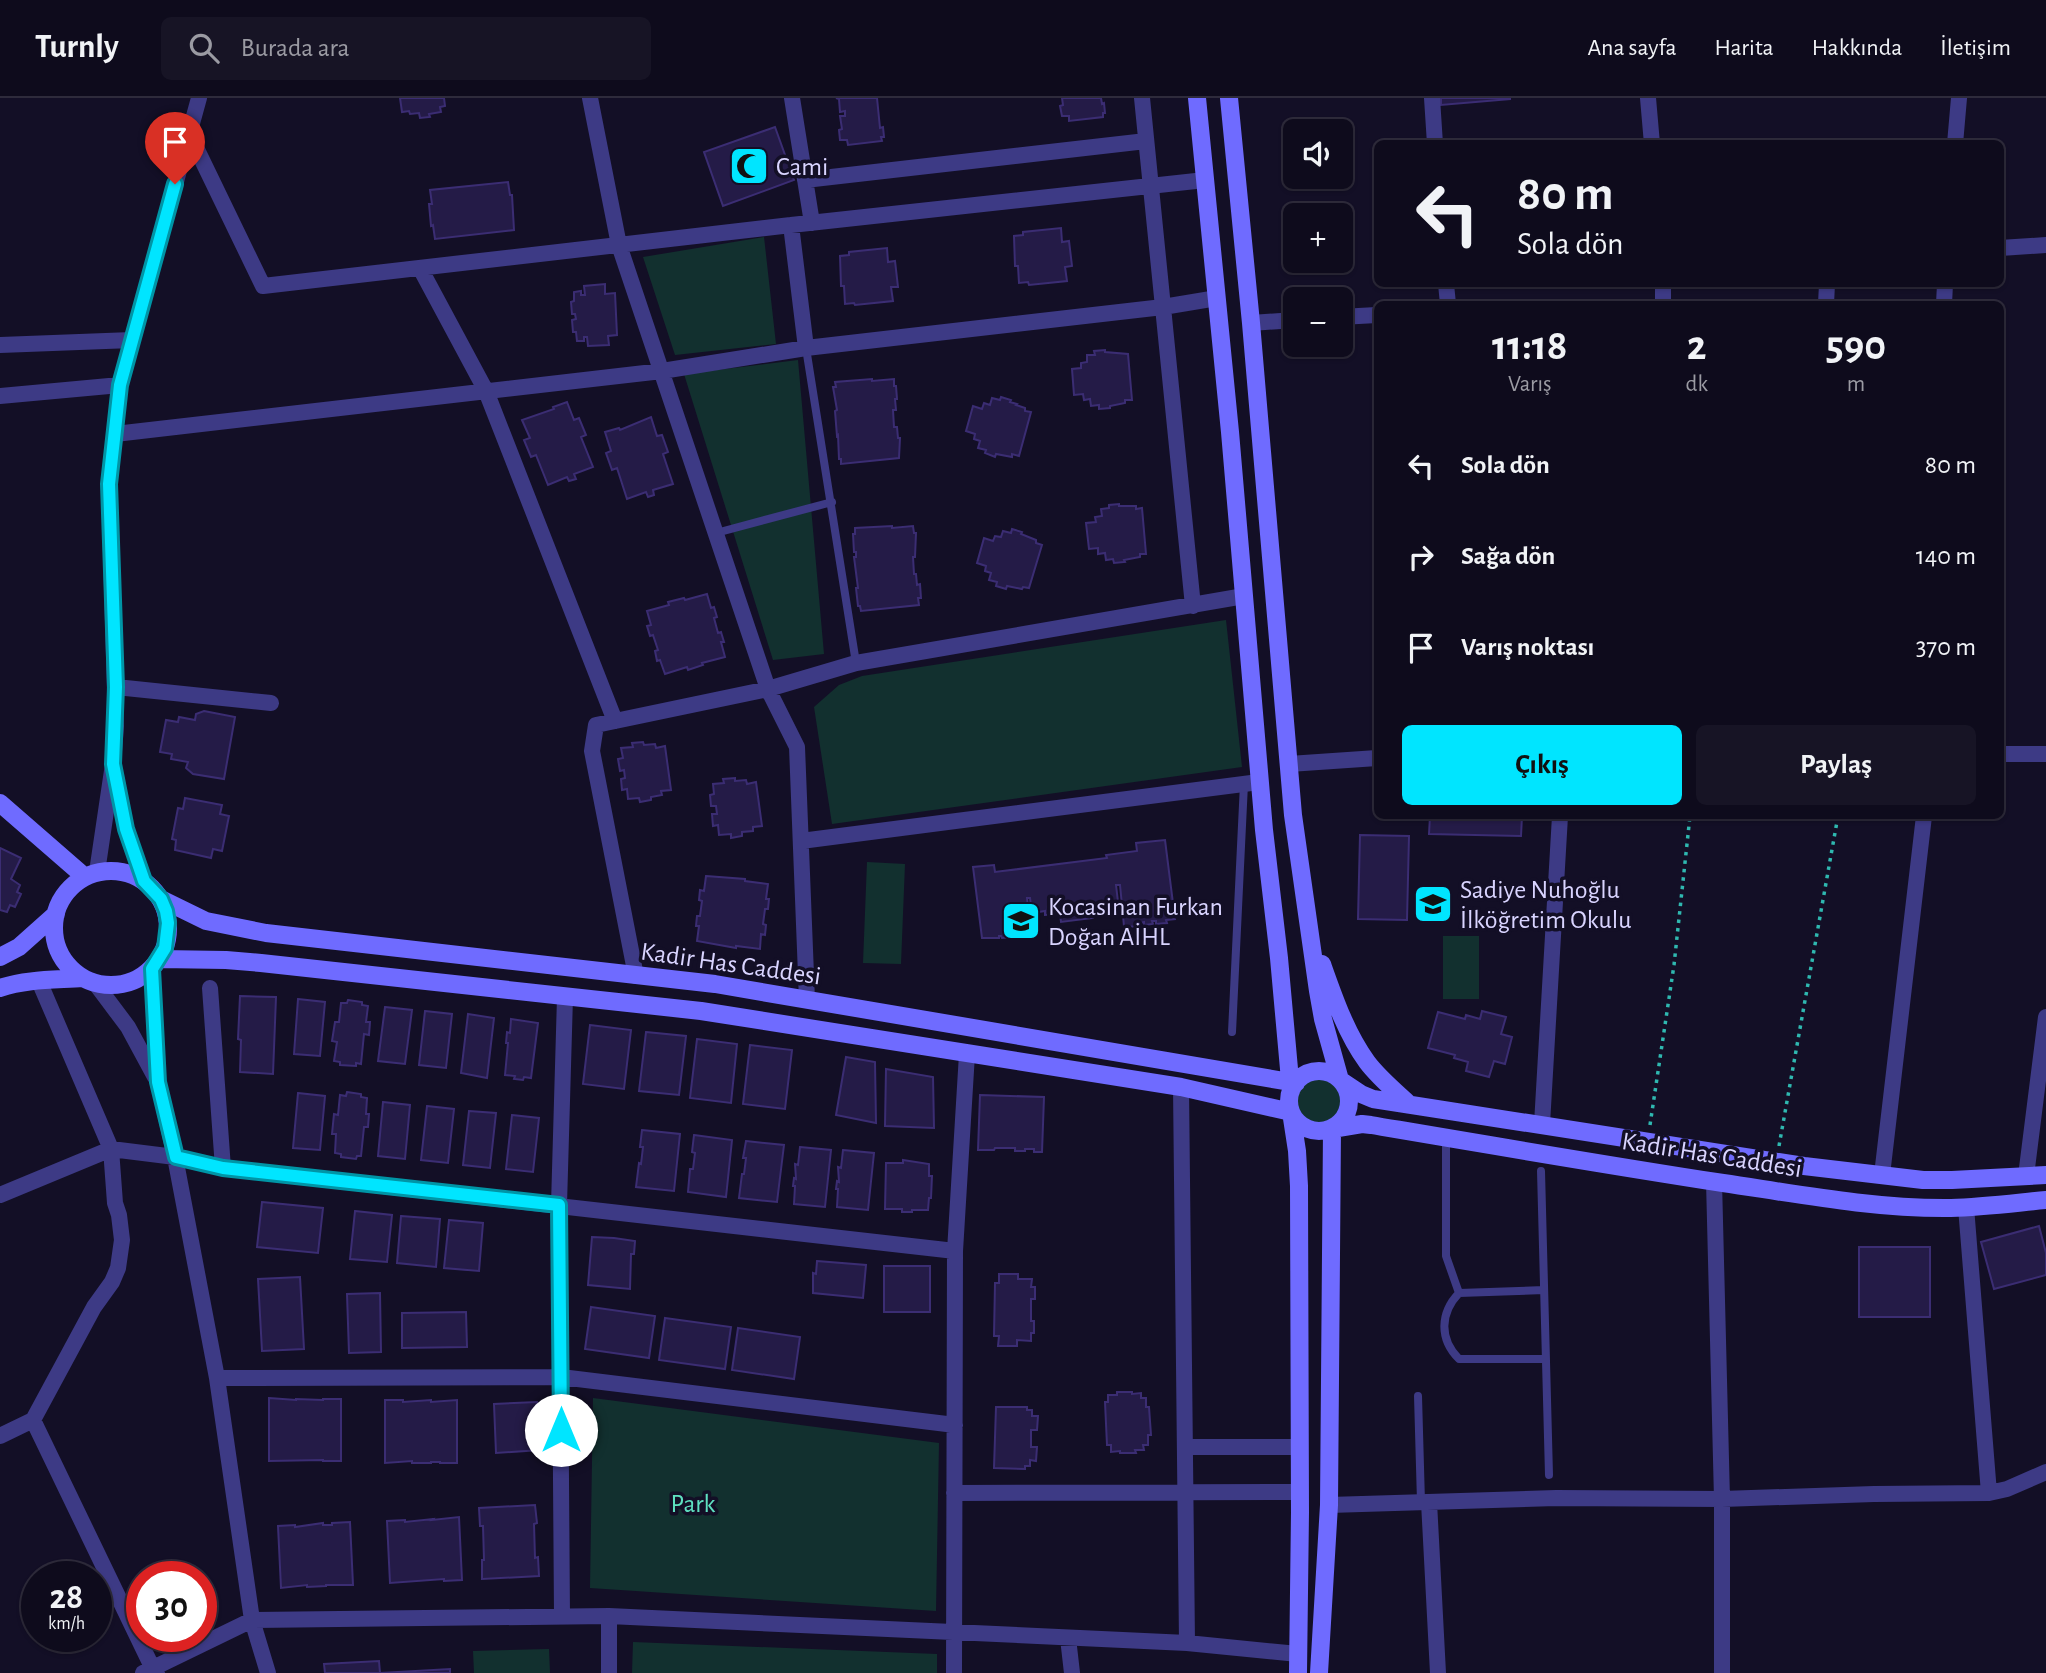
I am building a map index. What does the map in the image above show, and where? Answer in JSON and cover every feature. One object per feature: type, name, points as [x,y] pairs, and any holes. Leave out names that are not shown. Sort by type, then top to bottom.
[{"type":"street","points":[[91,875],[113,764],[116,687],[109,484],[120,385],[199,98]]},
{"type":"street","points":[[590,98],[619,245],[768,689],[797,747],[807,1000]]},
{"type":"street","points":[[793,98],[812,223]]},
{"type":"street","points":[[1142,98],[1193,606]]},
{"type":"street","points":[[1197,98],[1244,596],[1252,783],[1292,1086],[1289,1102],[1296,1141],[1299,1186],[1298,1673]]},
{"type":"street","points":[[1229,98],[1293,815],[1323,1019],[1340,1080]]},
{"type":"street","points":[[1432,98],[1435,140]]},
{"type":"street","points":[[1648,98],[1652,140]]},
{"type":"street","points":[[1955,140],[1959,98]]},
{"type":"street","points":[[189,133],[263,286],[1205,180]]},
{"type":"street","points":[[805,180],[1146,141]]},
{"type":"street","points":[[791,225],[806,348]]},
{"type":"street","points":[[2004,248],[2046,245]]},
{"type":"street","points":[[420,268],[485,391],[615,721]]},
{"type":"street","points":[[115,434],[662,371],[806,348],[1163,307],[1217,298]]},
{"type":"street","points":[[1353,316],[1374,315]]},
{"type":"street","points":[[1251,323],[1283,321]]},
{"type":"street","points":[[0,345],[132,340]]},
{"type":"street","points":[[0,397],[120,385]]},
{"type":"street","points":[[636,976],[592,751],[596,725],[768,689],[856,663],[1244,596]]},
{"type":"street","points":[[116,687],[271,703]]},
{"type":"street","points":[[2004,754],[2046,754]]},
{"type":"street","points":[[1289,764],[1374,758]]},
{"type":"street","points":[[113,764],[126,829],[144,881]]},
{"type":"street","points":[[800,841],[1252,783]]},
{"type":"street","points":[[0,803],[91,875]]},
{"type":"street","points":[[1542,1124],[1560,819]]},
{"type":"street","points":[[1882,1175],[1924,819]]},
{"type":"street","points":[[0,988],[39,981],[89,980],[120,985],[131,982],[156,964],[165,948],[168,935],[166,911],[161,899],[144,881],[122,871],[91,875],[66,892],[56,914],[55,939],[65,961],[89,980],[128,1027],[158,1082]]},
{"type":"street","name":"Kadir Has Caddesi","points":[[161,899],[206,921],[266,933],[715,984],[1292,1086]]},
{"type":"street","points":[[0,957],[19,947],[56,914]]},
{"type":"street","points":[[1308,921],[1353,1041],[1377,1074],[1409,1104]]},
{"type":"street","name":"Kadir Has Caddesi","points":[[156,964],[237,961],[701,1011],[1181,1087],[1292,1112]]},
{"type":"street","points":[[156,964],[158,1082],[176,1157],[217,1378],[252,1620],[268,1673]]},
{"type":"street","points":[[0,1436],[33,1420],[94,1307],[112,1282],[121,1253],[121,1227],[115,1203],[111,1149],[39,981]]},
{"type":"street","points":[[209,988],[223,1168]]},
{"type":"street","points":[[562,1616],[559,1205],[565,997]]},
{"type":"street","points":[[2026,1176],[2046,1017]]},
{"type":"street","points":[[954,1673],[955,1251],[967,1054]]},
{"type":"street","points":[[1292,1086],[1303,1076],[1322,1071],[1340,1080],[1349,1096],[1346,1115],[1332,1129],[1314,1131],[1297,1121],[1292,1112]]},
{"type":"street","name":"Kadir Has Caddesi","points":[[1340,1080],[1360,1094],[1373,1099],[1776,1162],[1923,1180],[2046,1175]]},
{"type":"street","points":[[1181,1087],[1187,1643]]},
{"type":"street","name":"Kadir Has Caddesi","points":[[1332,1129],[1371,1125],[1809,1196],[1890,1205],[1966,1207],[2046,1200]]},
{"type":"street","points":[[1319,1673],[1329,1505],[1332,1129]]},
{"type":"street","points":[[0,1195],[111,1149],[176,1157],[223,1168],[955,1251]]},
{"type":"street","points":[[1714,1181],[1722,1499],[1722,1673]]},
{"type":"street","points":[[1966,1207],[1989,1493]]},
{"type":"street","points":[[217,1378],[561,1377],[955,1425]]},
{"type":"street","points":[[33,1420],[151,1672],[252,1620],[609,1616],[1187,1643],[1298,1654]]},
{"type":"street","points":[[1185,1447],[1300,1447]]},
{"type":"street","points":[[1329,1505],[1556,1498],[1722,1499],[1989,1493],[2007,1489],[2046,1472]]},
{"type":"street","points":[[954,1493],[1300,1492]]},
{"type":"street","points":[[1425,1502],[1438,1673]]},
{"type":"street","points":[[609,1616],[609,1673]]},
{"type":"street","points":[[1068,1639],[1072,1673]]},
{"type":"lane","points":[[806,348],[856,663]]},
{"type":"lane","points":[[716,533],[832,502]]},
{"type":"lane","points":[[1232,1032],[1252,783]]},
{"type":"lane","points":[[1446,1138],[1446,1256],[1459,1293]]},
{"type":"lane","points":[[1541,1171],[1549,1475]]},
{"type":"lane","points":[[1459,1293],[1544,1290]]},
{"type":"lane","points":[[1459,1293],[1448,1308],[1444,1326],[1448,1344],[1459,1359],[1546,1359]]},
{"type":"lane","points":[[1418,1396],[1425,1502]]},
{"type":"path","points":[[1647,1141],[1674,965],[1690,819]]},
{"type":"path","points":[[1776,1162],[1837,819]]},
{"type":"green space","points":[[764,237],[776,344],[675,355],[643,257]]},
{"type":"green space","points":[[798,360],[824,654],[773,660],[684,374]]},
{"type":"green space","points":[[1226,620],[1242,767],[832,824],[814,707],[839,685],[862,676]]},
{"type":"green space","points":[[867,862],[905,864],[901,964],[863,963]]},
{"type":"green space","points":[[1443,936],[1479,936],[1479,999],[1443,999]]},
{"type":"green space","points":[[1319,1079],[1335,1085],[1341,1101],[1335,1117],[1319,1123],[1303,1117],[1297,1101],[1303,1085]]},
{"type":"green space","name":"Park","points":[[593,1398],[939,1443],[936,1611],[590,1588]]},
{"type":"green space","points":[[633,1642],[937,1654],[937,1673],[632,1673]]},
{"type":"green space","points":[[549,1649],[550,1673],[474,1673],[473,1651]]},
{"type":"building","points":[[400,98],[444,98],[445,106],[440,107],[441,112],[420,118],[419,113],[402,112]]},
{"type":"building","points":[[836,98],[877,98],[880,128],[883,127],[882,141],[848,145],[847,140],[840,140],[840,116],[845,116],[845,111],[840,112],[839,99]]},
{"type":"building","points":[[1062,98],[1101,98],[1105,113],[1103,117],[1069,121],[1069,116],[1062,116]]},
{"type":"building","points":[[1441,98],[1510,98],[1510,99],[1441,105]]},
{"type":"building","name":"Cami","points":[[775,127],[794,180],[723,206],[704,152]]},
{"type":"building","points":[[508,182],[512,195],[514,230],[435,239],[433,225],[431,226],[430,190]]},
{"type":"building","points":[[1061,228],[1062,242],[1069,241],[1072,266],[1065,267],[1067,281],[1029,285],[1028,282],[1019,283],[1018,266],[1015,266],[1014,236],[1023,235],[1023,232]]},
{"type":"building","points":[[887,248],[888,262],[895,261],[898,287],[891,287],[893,301],[845,304],[844,286],[841,286],[840,256],[849,255],[849,252]]},
{"type":"building","points":[[605,284],[605,294],[615,293],[617,335],[608,336],[609,345],[588,346],[587,337],[584,337],[584,341],[577,341],[576,332],[573,332],[572,320],[576,319],[575,314],[572,314],[571,302],[574,301],[574,292],[581,291],[581,295],[585,295],[584,286]]},
{"type":"building","points":[[1094,351],[1128,354],[1132,400],[1099,409],[1099,405],[1091,406],[1090,399],[1084,400],[1083,394],[1074,395],[1072,369],[1081,368],[1081,363],[1087,362],[1087,355],[1095,355]]},
{"type":"building","points":[[894,379],[897,399],[896,410],[893,410],[894,427],[897,427],[900,438],[899,458],[841,464],[833,387],[836,387],[835,382]]},
{"type":"building","points":[[1001,397],[1031,412],[1019,456],[996,454],[995,457],[985,453],[986,450],[978,448],[980,441],[974,439],[975,434],[966,431],[973,406],[982,409],[984,403],[990,405],[992,398],[1000,400]]},
{"type":"building","points":[[567,402],[574,420],[579,418],[586,435],[581,437],[593,467],[574,474],[576,479],[569,481],[567,477],[548,485],[536,455],[531,457],[524,440],[530,438],[522,420]]},
{"type":"building","points":[[651,417],[657,436],[662,435],[668,452],[663,454],[673,484],[653,490],[654,495],[648,497],[646,492],[627,499],[617,468],[612,470],[606,453],[611,451],[605,432],[619,428],[620,430]]},
{"type":"building","points":[[1119,504],[1142,508],[1146,554],[1114,563],[1113,559],[1106,560],[1105,553],[1098,554],[1098,548],[1089,549],[1086,523],[1096,522],[1095,517],[1102,516],[1101,509]]},
{"type":"building","points":[[913,526],[916,533],[913,557],[914,574],[917,585],[920,584],[919,605],[861,611],[856,588],[855,528]]},
{"type":"building","points":[[1012,529],[1042,545],[1029,588],[1007,586],[1006,589],[996,586],[997,582],[989,580],[991,573],[985,571],[986,566],[977,563],[984,538],[993,541],[995,536],[1001,537],[1003,531],[1011,533]]},
{"type":"building","points":[[707,594],[717,617],[714,618],[724,642],[721,642],[725,657],[688,670],[687,667],[665,674],[660,660],[657,661],[655,651],[658,650],[647,626],[651,625],[647,611],[669,605],[668,602]]},
{"type":"building","points":[[204,711],[235,717],[224,779],[193,774],[186,768],[188,762],[171,759],[172,754],[160,752],[166,720],[178,722],[179,717],[195,720],[196,714]]},
{"type":"building","points":[[643,742],[644,745],[655,744],[656,748],[665,746],[671,790],[661,791],[662,795],[640,802],[639,798],[628,799],[627,789],[622,790],[624,770],[620,771],[618,759],[623,758],[621,748],[633,747],[632,743]]},
{"type":"building","points":[[735,778],[735,781],[746,780],[747,784],[756,782],[762,826],[753,827],[753,831],[742,832],[742,836],[731,838],[731,834],[719,835],[718,825],[713,826],[712,814],[717,814],[716,806],[711,806],[710,795],[714,794],[713,784],[724,783],[723,779]]},
{"type":"building","points":[[185,798],[222,805],[220,814],[229,816],[222,851],[213,849],[211,858],[175,850],[176,840],[172,839],[178,808],[183,809]]},
{"type":"building","points":[[1430,819],[1522,819],[1521,836],[1429,834]]},
{"type":"building","points":[[1360,835],[1409,836],[1407,920],[1358,919]]},
{"type":"building","points":[[1165,840],[1175,919],[1166,920],[1167,923],[1156,924],[1156,921],[1152,921],[1153,924],[1144,925],[1144,922],[1140,923],[1140,927],[1124,926],[1120,885],[1116,885],[1118,902],[1092,909],[1093,918],[1061,922],[1060,914],[1045,915],[1045,911],[1032,913],[1030,898],[1027,898],[1031,932],[1014,937],[1014,934],[1012,937],[982,938],[973,867],[994,865],[995,872],[1107,858],[1106,855],[1137,851],[1136,843]]},
{"type":"building","points":[[0,848],[21,858],[11,879],[20,885],[17,892],[21,894],[15,907],[10,905],[7,912],[0,910]]},
{"type":"building","points":[[706,876],[768,884],[768,909],[765,909],[763,924],[766,925],[765,935],[761,934],[760,949],[697,941],[697,916],[700,916],[702,901],[699,900],[700,890],[704,891]]},
{"type":"building","points":[[240,996],[276,997],[273,1074],[240,1072]]},
{"type":"building","points":[[298,999],[325,1002],[320,1056],[294,1054]]},
{"type":"building","points":[[348,1000],[362,1002],[362,1005],[368,1006],[366,1022],[370,1022],[369,1035],[364,1034],[361,1064],[356,1063],[356,1066],[340,1065],[340,1062],[334,1061],[337,1042],[332,1041],[335,1022],[339,1022],[341,1003],[347,1003]]},
{"type":"building","points":[[385,1007],[412,1010],[405,1064],[378,1061]]},
{"type":"building","points":[[425,1011],[452,1014],[446,1068],[419,1065]]},
{"type":"building","points":[[1482,1011],[1506,1017],[1501,1034],[1512,1037],[1505,1064],[1494,1061],[1489,1077],[1466,1071],[1468,1062],[1454,1058],[1455,1055],[1428,1048],[1438,1012],[1465,1019],[1466,1015],[1480,1019]]},
{"type":"building","points":[[468,1014],[494,1018],[487,1078],[461,1073]]},
{"type":"building","points":[[511,1019],[538,1023],[531,1078],[514,1079],[515,1076],[505,1075],[507,1032],[510,1033]]},
{"type":"building","points":[[590,1025],[631,1030],[624,1089],[583,1084]]},
{"type":"building","points":[[646,1032],[686,1036],[679,1095],[639,1091]]},
{"type":"building","points":[[697,1039],[737,1044],[731,1103],[690,1098]]},
{"type":"building","points":[[750,1045],[792,1050],[785,1109],[743,1104]]},
{"type":"building","points":[[846,1057],[875,1062],[876,1123],[836,1115]]},
{"type":"building","points":[[886,1069],[933,1077],[934,1128],[885,1126]]},
{"type":"building","points":[[347,1092],[361,1094],[361,1097],[367,1098],[368,1127],[364,1127],[361,1156],[356,1159],[341,1157],[341,1154],[335,1153],[336,1134],[332,1134],[340,1095],[346,1096]]},
{"type":"building","points":[[298,1093],[325,1096],[320,1150],[293,1148]]},
{"type":"building","points":[[980,1095],[1044,1097],[1042,1152],[1034,1152],[1034,1149],[1015,1151],[1015,1148],[978,1150]]},
{"type":"building","points":[[383,1102],[410,1105],[405,1159],[378,1156]]},
{"type":"building","points":[[427,1106],[454,1109],[448,1163],[421,1160]]},
{"type":"building","points":[[469,1111],[496,1113],[490,1168],[463,1165]]},
{"type":"building","points":[[512,1115],[539,1118],[533,1172],[506,1169]]},
{"type":"building","points":[[642,1130],[680,1134],[674,1191],[636,1187],[643,1147],[640,1147]]},
{"type":"building","points":[[694,1135],[732,1140],[726,1197],[688,1192],[695,1153],[692,1152]]},
{"type":"building","points":[[746,1141],[784,1145],[777,1202],[739,1198]]},
{"type":"building","points":[[800,1147],[831,1150],[825,1207],[794,1204],[795,1164],[798,1165]]},
{"type":"building","points":[[843,1150],[874,1153],[868,1210],[837,1207],[838,1167],[841,1168]]},
{"type":"building","points":[[903,1160],[929,1164],[929,1176],[932,1176],[928,1210],[902,1212],[902,1209],[885,1209],[886,1163],[903,1163]]},
{"type":"building","points":[[262,1202],[323,1208],[318,1253],[257,1247]]},
{"type":"building","points":[[355,1211],[392,1215],[387,1262],[350,1259]]},
{"type":"building","points":[[401,1216],[440,1219],[436,1267],[397,1263]]},
{"type":"building","points":[[449,1220],[483,1223],[479,1271],[444,1268]]},
{"type":"building","points":[[2039,1226],[2046,1253],[2046,1275],[1994,1289],[1981,1242]]},
{"type":"building","points":[[592,1237],[635,1241],[634,1254],[631,1254],[630,1289],[588,1285]]},
{"type":"building","points":[[1859,1247],[1930,1247],[1930,1317],[1859,1317]]},
{"type":"building","points":[[817,1261],[866,1265],[863,1298],[813,1293],[813,1273],[816,1274]]},
{"type":"building","points":[[884,1266],[930,1266],[930,1312],[884,1312]]},
{"type":"building","points":[[999,1274],[1018,1274],[1018,1279],[1032,1279],[1031,1287],[1035,1287],[1035,1299],[1031,1299],[1034,1333],[1031,1333],[1031,1341],[1017,1340],[1017,1346],[998,1346],[999,1336],[994,1336],[995,1283],[999,1283]]},
{"type":"building","points":[[300,1277],[304,1349],[262,1351],[258,1279]]},
{"type":"building","points":[[380,1293],[381,1352],[349,1353],[347,1294]]},
{"type":"building","points":[[591,1307],[655,1316],[649,1358],[585,1349]]},
{"type":"building","points":[[466,1312],[467,1347],[402,1348],[402,1313]]},
{"type":"building","points":[[665,1318],[731,1327],[725,1369],[659,1360]]},
{"type":"building","points":[[738,1328],[800,1337],[794,1379],[732,1370]]},
{"type":"building","points":[[1117,1392],[1141,1393],[1141,1398],[1146,1398],[1151,1435],[1148,1435],[1148,1445],[1143,1445],[1144,1450],[1135,1450],[1136,1453],[1111,1452],[1111,1445],[1107,1445],[1105,1402],[1108,1402],[1108,1395],[1117,1395]]},
{"type":"building","points":[[269,1398],[341,1399],[341,1461],[269,1461]]},
{"type":"building","points":[[385,1400],[457,1400],[457,1463],[385,1463]]},
{"type":"building","points":[[537,1402],[540,1450],[496,1453],[494,1404]]},
{"type":"building","points":[[996,1407],[1027,1407],[1027,1410],[1032,1410],[1032,1416],[1038,1416],[1037,1430],[1031,1430],[1031,1447],[1037,1447],[1036,1461],[1030,1460],[1030,1466],[1025,1466],[1025,1469],[994,1468]]},
{"type":"building","points":[[535,1505],[535,1558],[538,1557],[539,1576],[482,1579],[483,1526],[480,1526],[479,1508]]},
{"type":"building","points":[[459,1517],[462,1580],[390,1583],[387,1521]]},
{"type":"building","points":[[350,1522],[353,1585],[281,1588],[278,1526]]},
{"type":"building","points":[[379,1661],[380,1673],[325,1673],[324,1664]]},
{"type":"building","points":[[450,1669],[450,1673],[380,1673]]},
{"type":"place","name":"Cami","points":[[749,166]]},
{"type":"place","name":"Sadiye Nuhoğlu İlköğretim Okulu","points":[[1433,904]]},
{"type":"place","name":"Kocasinan Furkan Doğan AİHL","points":[[1021,921]]},
{"type":"route","points":[[175,184],[120,385],[109,484],[116,687],[113,764],[126,829],[144,881],[161,899],[168,923],[165,948],[152,969],[158,1082],[176,1157],[223,1168],[559,1205],[561,1430]]}]
